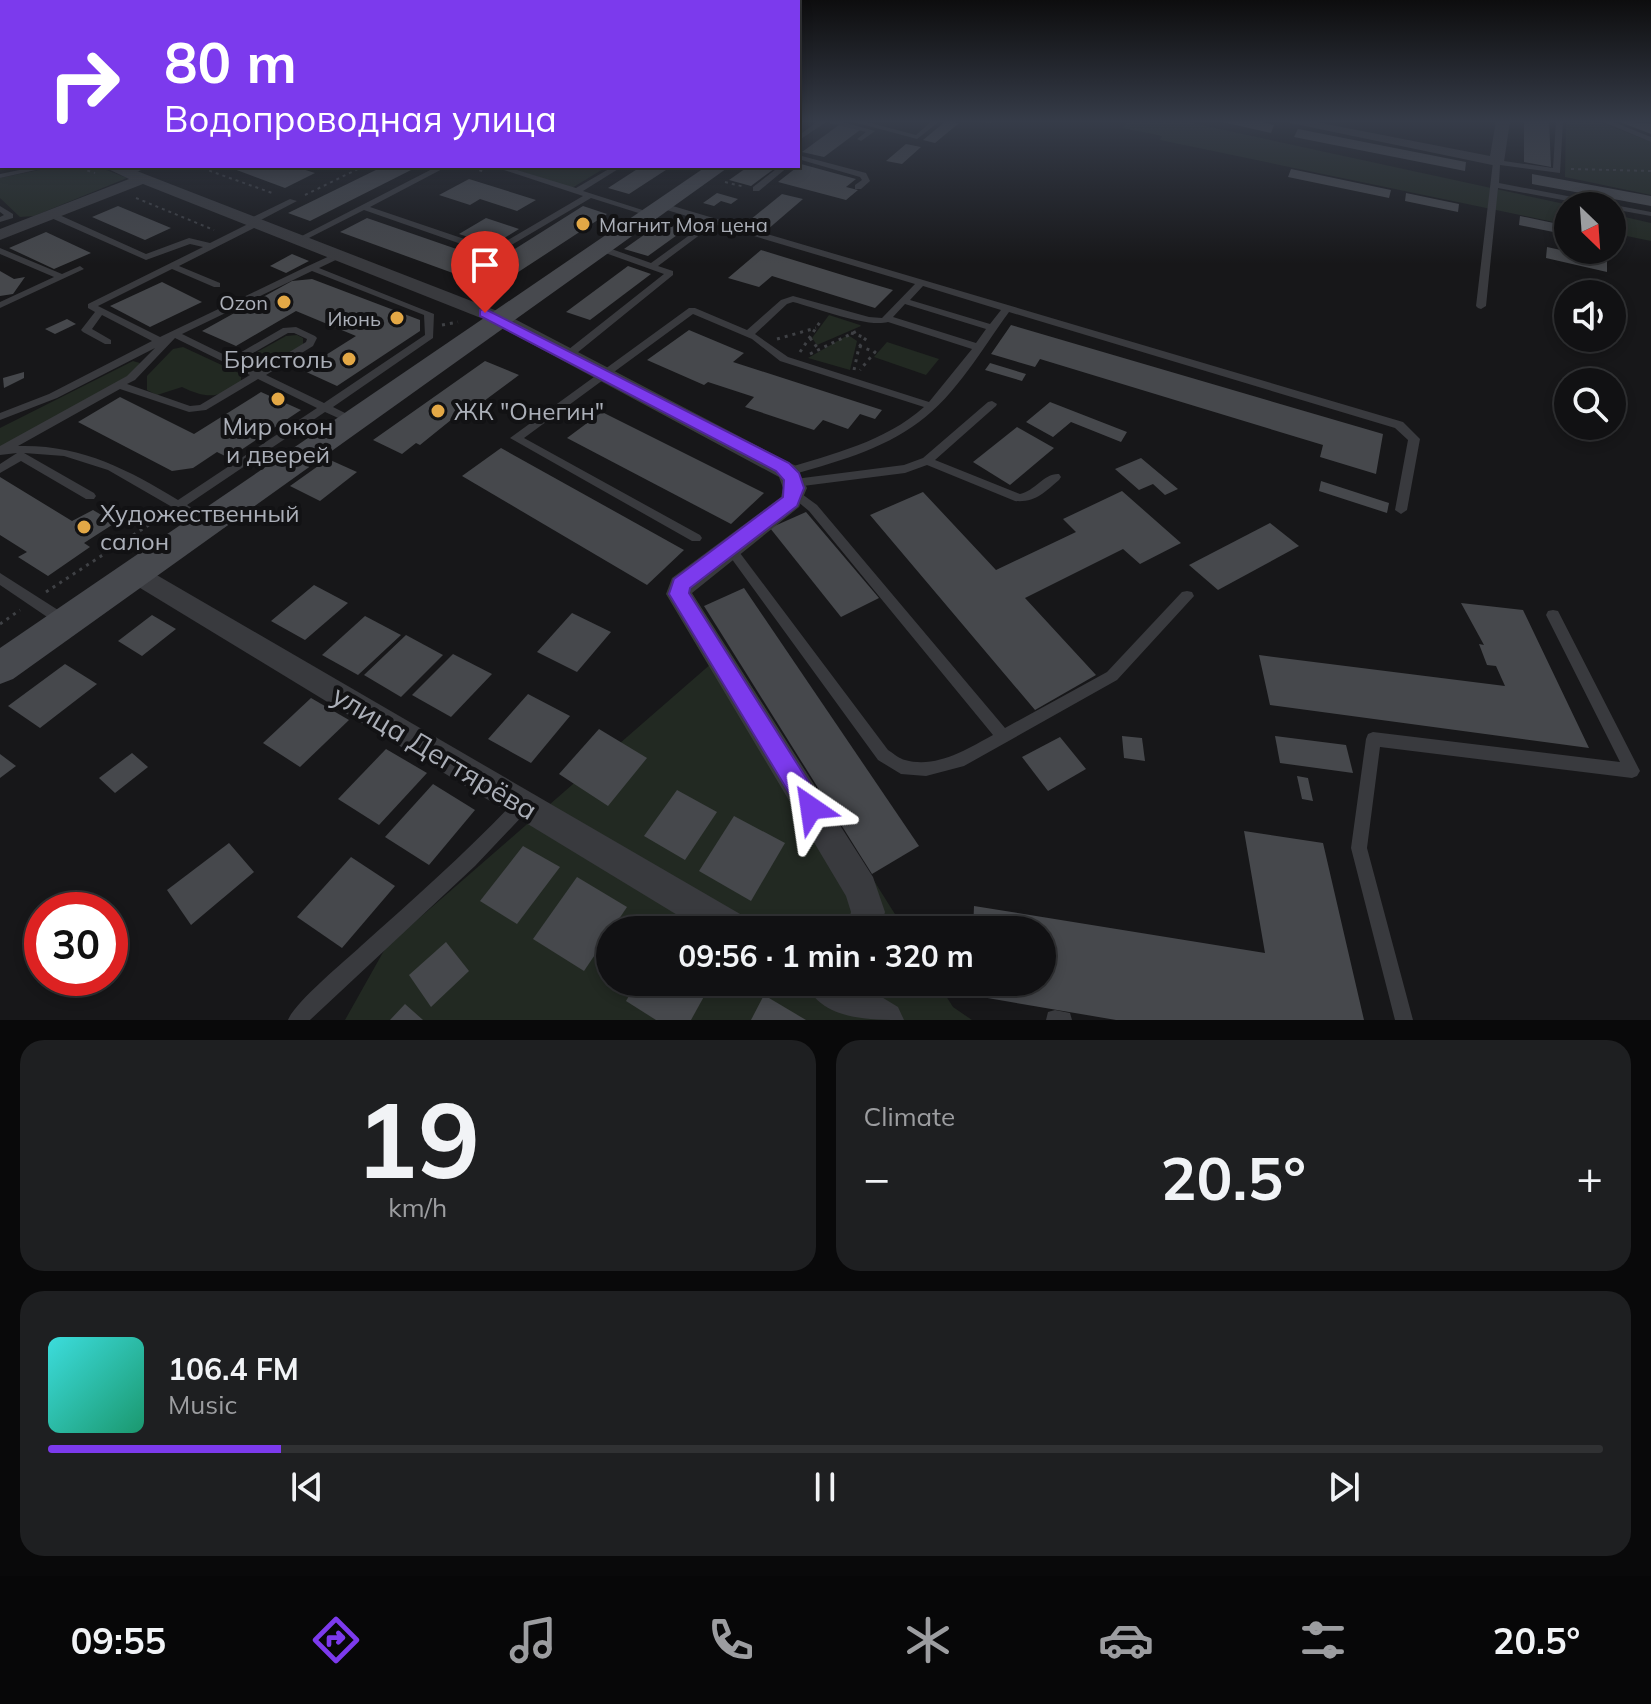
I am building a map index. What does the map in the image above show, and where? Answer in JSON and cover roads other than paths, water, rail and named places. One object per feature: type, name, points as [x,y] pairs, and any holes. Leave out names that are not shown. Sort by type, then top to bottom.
[{"type":"street","points":[[4,247],[52,215],[138,173],[253,223],[498,318],[605,374],[793,482],[783,508],[681,585],[679,594],[861,889],[867,916]]},
{"type":"street","points":[[0,668],[136,573],[192,514],[338,414],[498,318],[657,210],[718,173]]},
{"type":"street","name":"улица Дегтярёва","points":[[136,573],[711,916]]},
{"type":"street","points":[[852,996],[885,1020]]},
{"type":"lane","points":[[0,176],[37,169]]},
{"type":"lane","points":[[298,240],[439,169]]},
{"type":"lane","points":[[504,169],[590,195],[657,210],[921,283],[1408,429],[1414,439],[1401,510]]},
{"type":"lane","points":[[577,191],[615,169]]},
{"type":"lane","points":[[756,189],[782,169]]},
{"type":"lane","points":[[840,169],[863,175],[866,181],[858,187]]},
{"type":"lane","points":[[1481,306],[1497,169]]},
{"type":"lane","points":[[1533,169],[1552,172],[1557,169]]},
{"type":"lane","points":[[1496,185],[1554,196]]},
{"type":"lane","points":[[363,207],[487,250],[498,250],[590,195]]},
{"type":"lane","points":[[159,341],[91,307],[96,301],[210,246],[293,201]]},
{"type":"lane","points":[[0,208],[10,216],[0,220]]},
{"type":"lane","points":[[1626,209],[1651,214]]},
{"type":"lane","points":[[52,215],[146,257],[192,240],[210,246]]},
{"type":"lane","points":[[654,265],[698,232]]},
{"type":"lane","points":[[4,247],[61,277]]},
{"type":"lane","points":[[568,355],[668,278],[666,270],[600,248]]},
{"type":"lane","points":[[0,417],[53,396],[159,341],[337,256]]},
{"type":"lane","points":[[170,265],[217,285]]},
{"type":"lane","points":[[174,334],[338,414],[430,336],[431,319],[426,313],[311,268]]},
{"type":"lane","points":[[0,305],[80,269]]},
{"type":"lane","points":[[881,321],[921,283]]},
{"type":"lane","points":[[749,334],[788,300],[803,299],[977,347]]},
{"type":"lane","points":[[904,301],[992,328]]},
{"type":"lane","points":[[793,482],[877,441],[932,406],[1007,308]]},
{"type":"lane","points":[[696,538],[516,438],[692,310],[764,342],[776,355],[932,406]]},
{"type":"lane","points":[[100,312],[86,330],[108,342]]},
{"type":"lane","points":[[119,385],[196,409],[213,403],[257,377],[310,344],[312,338],[296,330],[286,330],[232,361]]},
{"type":"lane","points":[[0,451],[119,385],[142,369],[174,334]]},
{"type":"lane","points":[[793,482],[905,469],[927,461],[992,404]]},
{"type":"lane","points":[[0,451],[36,448],[96,458],[192,514]]},
{"type":"lane","points":[[0,469],[36,448]]},
{"type":"lane","points":[[21,456],[90,496]]},
{"type":"lane","points":[[927,461],[1019,498],[1032,496],[1055,477]]},
{"type":"lane","points":[[793,482],[1003,736]]},
{"type":"lane","points":[[730,548],[883,755],[901,767],[926,769],[959,761],[1112,676],[1187,596]]},
{"type":"lane","points":[[0,578],[65,622]]},
{"type":"lane","points":[[1404,1020],[1359,848],[1373,739],[1632,771],[1553,615]]},
{"type":"lane","points":[[297,1020],[347,967],[497,834],[523,804]]},
{"type":"place","name":"Магнит Моя цена","points":[[583,224]]},
{"type":"place","name":"Ozon","points":[[284,302]]},
{"type":"place","name":"Июнь","points":[[397,318]]},
{"type":"place","name":"Бристоль","points":[[349,359]]},
{"type":"place","name":"Мир окон и дверей","points":[[278,399]]},
{"type":"place","name":"ЖК \"Онегин\"","points":[[438,411]]},
{"type":"place","name":"Художественный салон","points":[[84,527]]}]
